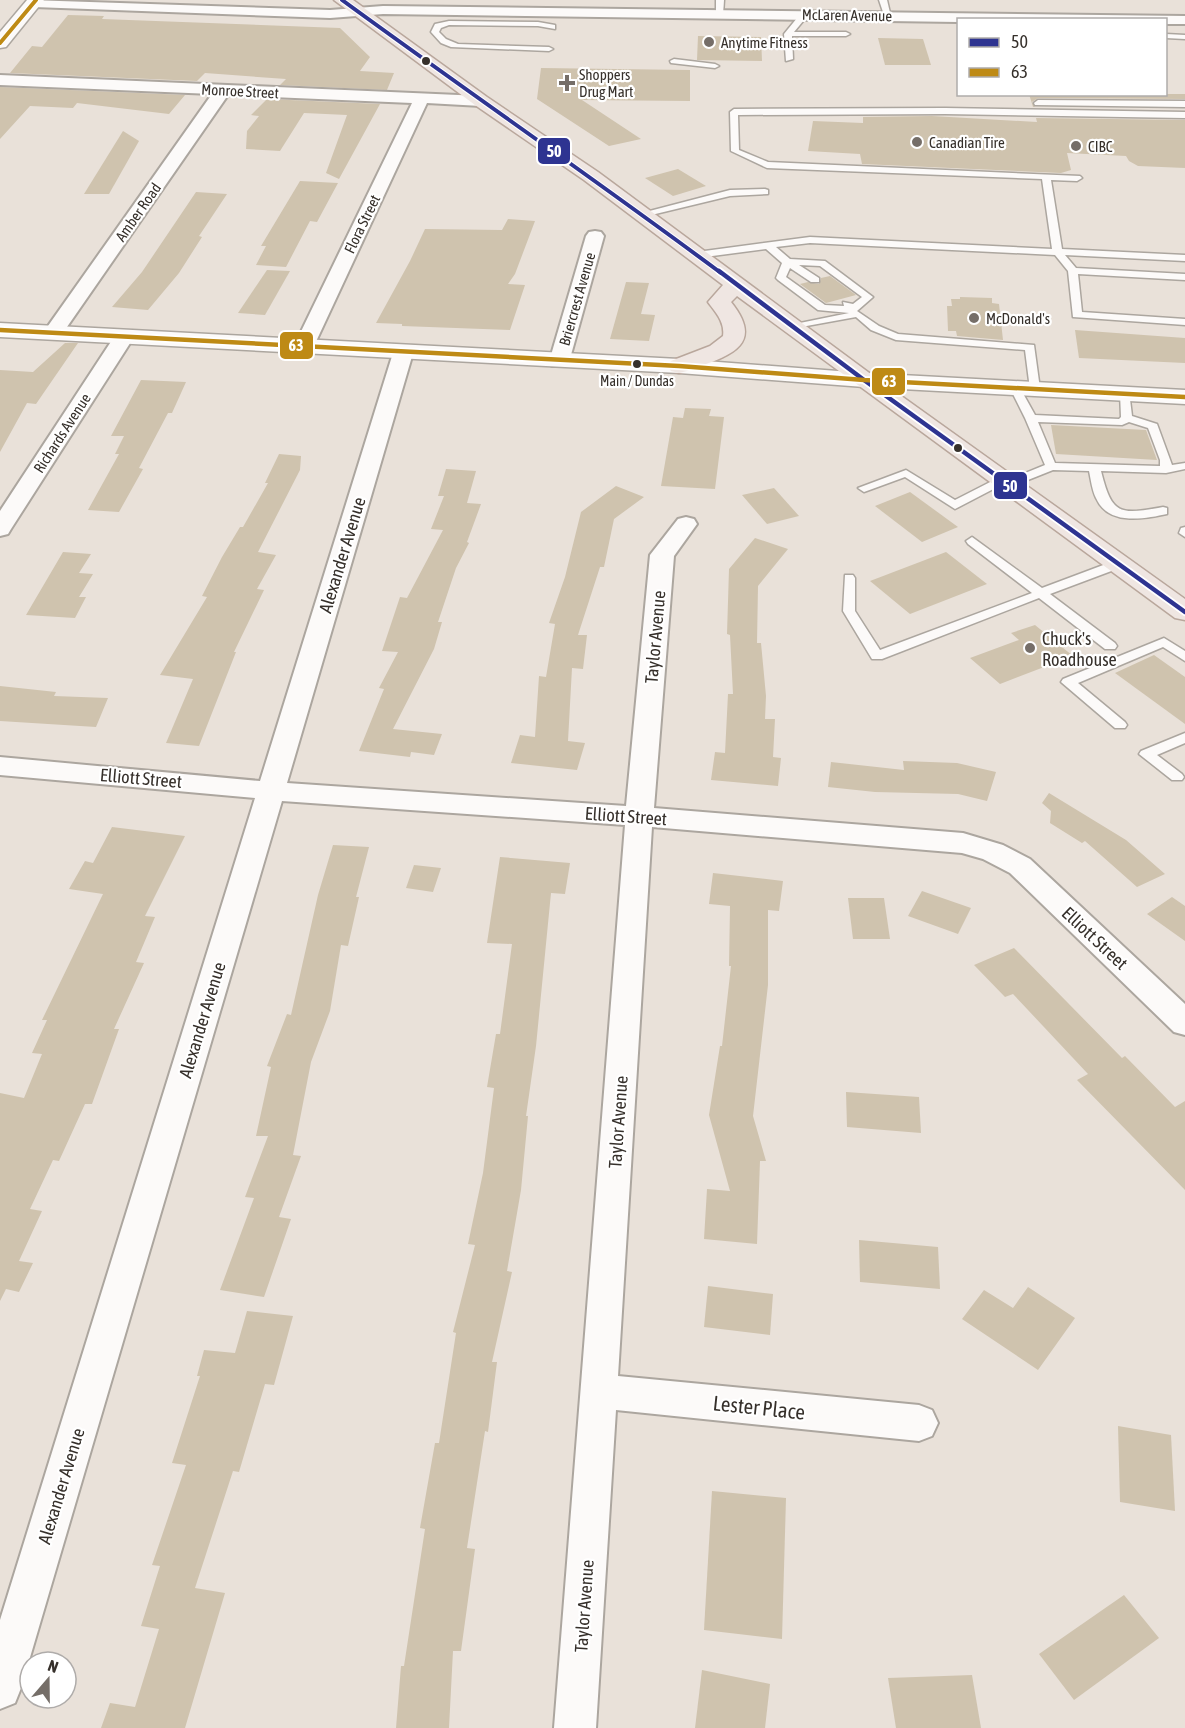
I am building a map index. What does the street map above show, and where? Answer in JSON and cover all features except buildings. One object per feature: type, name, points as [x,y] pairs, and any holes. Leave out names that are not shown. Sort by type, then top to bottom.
[{"type":"main road","points":[[342,0],[643,214],[864,380],[1185,612]]},
{"type":"main road","points":[[0,43],[7,26],[35,1]]},
{"type":"main road","points":[[679,366],[724,347],[732,340],[737,332],[736,323],[719,302],[736,284]]},
{"type":"main road","points":[[0,330],[559,362],[679,366],[864,380],[1185,397]]},
{"type":"street","name":"McLaren Avenue","points":[[35,1],[330,14],[395,10],[720,6],[805,14],[1047,18]]},
{"type":"street","points":[[1167,20],[1185,20]]},
{"type":"street","name":"Monroe Street","points":[[0,80],[481,101]]},
{"type":"street","name":"Amber Road","points":[[53,333],[223,90]]},
{"type":"street","name":"Flora Street","points":[[303,348],[421,100]]},
{"type":"street","name":"Briercrest Avenue","points":[[559,362],[595,236]]},
{"type":"street","name":"Richards Avenue","points":[[0,529],[124,337]]},
{"type":"street","name":"Alexander Avenue","points":[[2,1675],[403,353]]},
{"type":"street","name":"Taylor Avenue","points":[[575,1728],[639,816],[662,555],[686,524]]},
{"type":"street","name":"Elliott Street","points":[[0,766],[271,790],[639,816],[963,843],[993,852],[1020,866],[1185,1023]]},
{"type":"street","name":"Lester Place","points":[[599,1391],[919,1423]]},
{"type":"lane","points":[[883,0],[888,15]]},
{"type":"lane","points":[[789,59],[788,34],[805,14]]},
{"type":"lane","points":[[549,49],[451,46],[439,38],[435,32],[438,26],[449,23],[538,24],[552,27]]},
{"type":"lane","points":[[788,34],[846,34]]},
{"type":"lane","points":[[1167,36],[1185,37]]},
{"type":"lane","points":[[674,62],[715,66]]},
{"type":"lane","points":[[1038,103],[1185,104]]},
{"type":"lane","points":[[1077,178],[767,165],[735,151],[734,112],[945,111],[1185,115]]},
{"type":"lane","points":[[1046,177],[1057,251],[1072,271],[1077,315],[1185,322]]},
{"type":"lane","points":[[643,214],[730,193],[765,192]]},
{"type":"lane","points":[[697,255],[810,240],[1185,258]]},
{"type":"lane","points":[[769,246],[787,262],[815,280]]},
{"type":"lane","points":[[787,262],[781,278],[822,308],[855,312]]},
{"type":"lane","points":[[787,262],[822,263],[868,297],[855,312],[794,327]]},
{"type":"lane","points":[[1072,271],[1185,277]]},
{"type":"lane","points":[[841,300],[875,328],[896,337],[1030,347],[1025,388],[1031,418],[1050,466]]},
{"type":"lane","points":[[1125,393],[1127,418]]},
{"type":"lane","points":[[1031,418],[1122,422],[1127,418]]},
{"type":"lane","points":[[1127,418],[1154,426],[1166,460],[1166,470]]},
{"type":"lane","points":[[864,488],[906,473],[955,505],[1005,482],[1050,466],[1166,470],[1185,466]]},
{"type":"lane","points":[[1094,468],[1102,499],[1112,511],[1136,516],[1163,511]]},
{"type":"lane","points":[[972,541],[1110,646]]},
{"type":"lane","points":[[849,578],[849,611],[877,656],[1118,564]]},
{"type":"lane","points":[[1120,725],[1068,682],[1164,642],[1185,657]]},
{"type":"lane","points":[[1177,777],[1146,754],[1185,738]]},
{"type":"transit line","name":"63","points":[[0,43],[36,0]]},
{"type":"transit line","name":"50","points":[[342,0],[481,101],[591,176],[864,380],[1185,612]]},
{"type":"transit line","name":"63","points":[[0,330],[679,366],[864,380],[1185,397]]},
{"type":"place","name":"Anytime Fitness","points":[[709,42]]},
{"type":"place","name":"Shoppers Drug Mart","points":[[567,83]]},
{"type":"place","name":"Canadian Tire","points":[[917,142]]},
{"type":"place","name":"CIBC","points":[[1076,146]]},
{"type":"place","name":"McDonald's","points":[[974,318]]},
{"type":"place","name":"Main / Dundas","points":[[637,364]]},
{"type":"place","name":"Chuck's Roadhouse","points":[[1030,648]]}]
